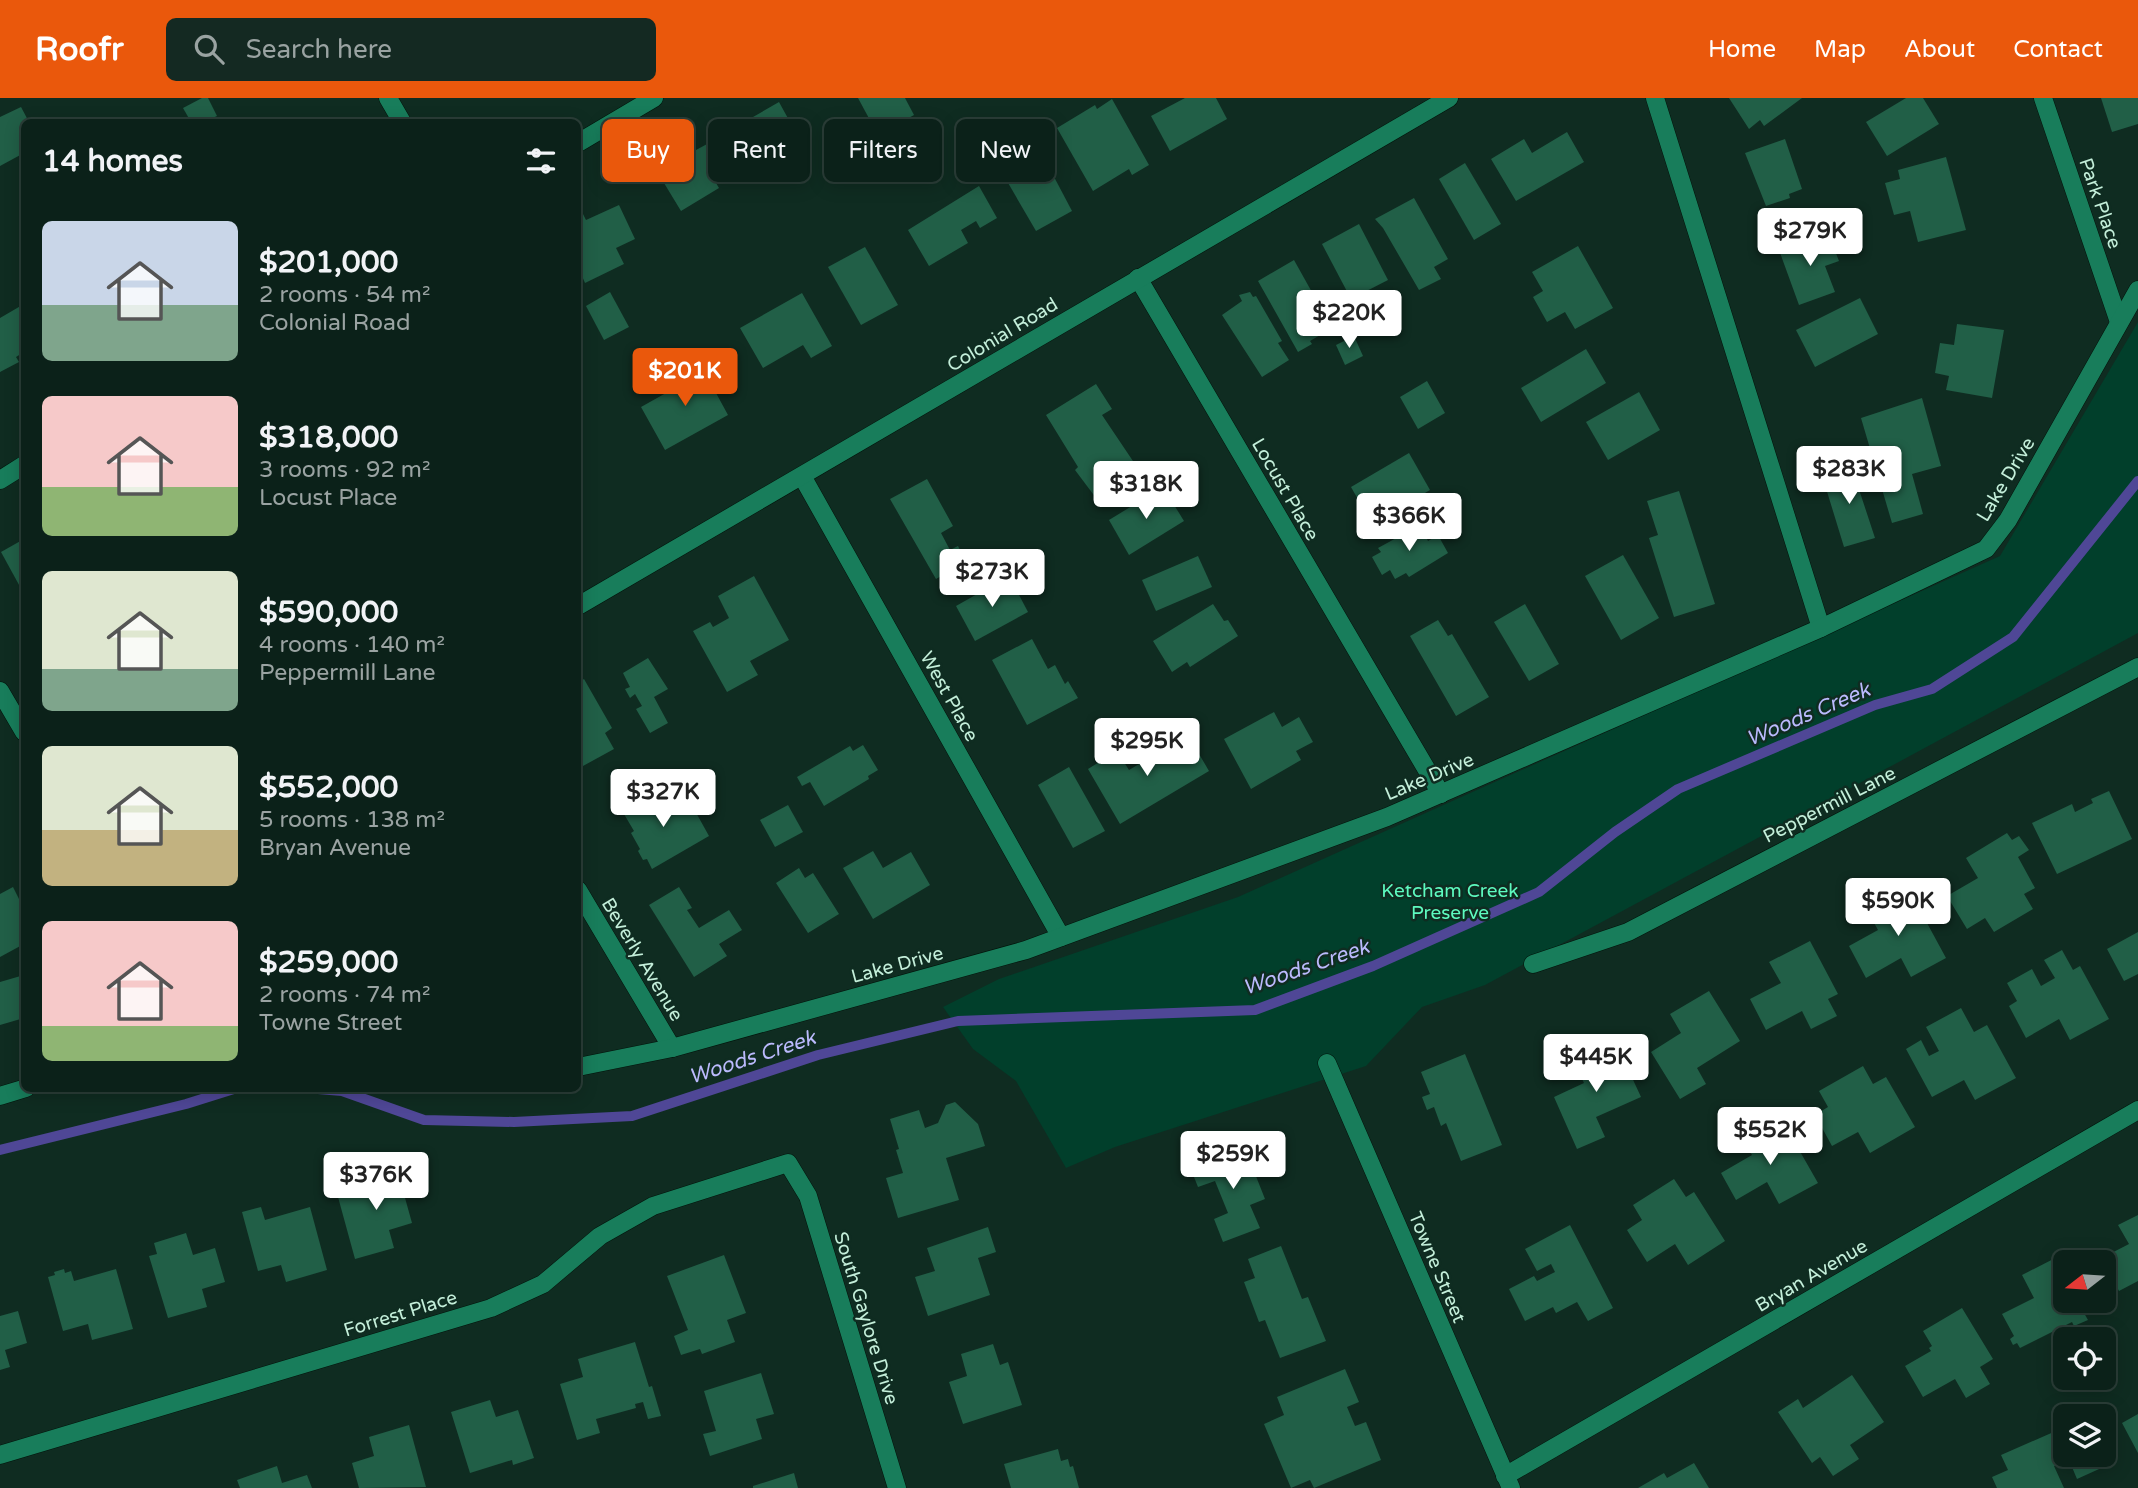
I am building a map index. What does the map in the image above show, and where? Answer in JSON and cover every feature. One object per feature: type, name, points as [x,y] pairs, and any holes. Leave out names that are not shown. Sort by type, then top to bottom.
[{"type":"street","points":[[388,98],[400,119]]},
{"type":"street","points":[[581,141],[654,98]]},
{"type":"street","name":"Colonial Road","points":[[581,604],[1448,98]]},
{"type":"street","points":[[1656,98],[1821,628]]},
{"type":"street","name":"Park Place","points":[[2043,98],[2119,322]]},
{"type":"street","name":"Locust Place","points":[[1138,278],[1441,794]]},
{"type":"street","name":"Lake Drive","points":[[581,1066],[671,1048],[1026,950],[1387,817],[1821,628],[1986,549],[2008,520],[2138,289]]},
{"type":"street","points":[[0,480],[21,467]]},
{"type":"street","name":"West Place","points":[[802,476],[1061,937]]},
{"type":"street","name":"Peppermill Lane","points":[[1534,964],[1628,932],[2138,667]]},
{"type":"street","points":[[0,691],[21,727]]},
{"type":"street","name":"Beverly Avenue","points":[[581,895],[671,1048]]},
{"type":"street","name":"Towne Street","points":[[1327,1063],[1508,1482]]},
{"type":"street","points":[[0,1096],[21,1090]]},
{"type":"street","name":"Bryan Avenue","points":[[1508,1482],[2138,1110]]},
{"type":"street","name":"Forrest Place","points":[[0,1455],[491,1308],[543,1284],[600,1237],[653,1206],[788,1163]]},
{"type":"street","name":"South Gaylore Drive","points":[[788,1163],[808,1196],[897,1488]]},
{"type":"green space","name":"Ketcham Creek Preserve","points":[[2138,322],[2138,633],[1485,985],[1422,1007],[1366,1066],[1115,1147],[1066,1168],[1016,1081],[973,1049],[943,1007],[999,979],[1238,897],[2000,556]]},
{"type":"building","points":[[202,98],[208,98],[217,116],[210,119],[189,119],[183,108]]},
{"type":"building","points":[[858,98],[905,98],[914,115],[907,119],[869,119]]},
{"type":"building","points":[[1185,98],[1216,98],[1227,119],[1170,151],[1151,116]]},
{"type":"building","points":[[1729,98],[1802,98],[1764,126],[1760,120],[1749,129]]},
{"type":"building","points":[[1906,98],[1923,98],[1939,124],[1887,156],[1866,122]]},
{"type":"building","points":[[2101,98],[2138,98],[2138,124],[2112,132]]},
{"type":"building","points":[[1112,99],[1149,165],[1132,175],[1129,169],[1093,191],[1057,128],[1095,105],[1097,109]]},
{"type":"building","points":[[779,102],[788,119],[749,119]]},
{"type":"building","points":[[21,107],[27,119],[21,119],[21,155],[0,166],[0,117]]},
{"type":"building","points":[[1567,132],[1584,162],[1516,201],[1491,159],[1524,139],[1532,153]]},
{"type":"building","points":[[1785,139],[1802,189],[1789,194],[1790,198],[1766,206],[1745,153]]},
{"type":"building","points":[[708,144],[708,182],[718,182],[719,188],[681,211],[664,183],[694,182],[694,146],[696,150]]},
{"type":"building","points":[[1946,157],[1966,230],[1918,242],[1910,211],[1894,215],[1885,183],[1900,179],[1898,170]]},
{"type":"building","points":[[1465,163],[1501,224],[1474,240],[1439,179]]},
{"type":"building","points":[[1055,179],[1072,211],[1036,231],[1007,182],[1055,182]]},
{"type":"building","points":[[979,186],[997,218],[980,228],[976,221],[961,230],[968,243],[929,266],[908,230]]},
{"type":"building","points":[[1414,198],[1448,259],[1434,267],[1441,279],[1419,290],[1375,219]]},
{"type":"building","points":[[619,205],[635,239],[616,248],[624,264],[585,283],[581,274],[581,215],[583,214],[586,220]]},
{"type":"building","points":[[1359,224],[1388,280],[1351,299],[1322,244]]},
{"type":"building","points":[[1828,233],[1839,261],[1825,266],[1835,292],[1799,305],[1779,250]]},
{"type":"building","points":[[1578,246],[1613,308],[1575,329],[1565,312],[1547,322],[1533,297],[1543,291],[1532,272]]},
{"type":"building","points":[[865,247],[898,305],[861,325],[828,267]]},
{"type":"building","points":[[1294,260],[1332,328],[1298,352],[1258,281]]},
{"type":"building","points":[[610,292],[629,327],[604,340],[586,306]]},
{"type":"building","points":[[1250,292],[1253,297],[1256,296],[1282,341],[1278,343],[1289,360],[1262,377],[1222,315],[1242,301],[1239,295]]},
{"type":"building","points":[[802,293],[832,346],[811,358],[803,345],[763,368],[740,328]]},
{"type":"building","points":[[1860,298],[1878,334],[1815,367],[1796,330]]},
{"type":"building","points":[[21,306],[21,354],[16,357],[19,362],[0,372],[0,318]]},
{"type":"building","points":[[1957,324],[2004,330],[1992,398],[1946,390],[1949,376],[1935,373],[1940,343],[1954,345]]},
{"type":"building","points":[[1354,336],[1363,356],[1345,365],[1336,345]]},
{"type":"building","points":[[1586,349],[1606,383],[1541,422],[1521,388]]},
{"type":"building","points":[[692,361],[700,374],[704,371],[728,415],[665,450],[641,407],[682,384],[675,370]]},
{"type":"building","points":[[1427,381],[1445,413],[1418,429],[1400,397]]},
{"type":"building","points":[[1096,384],[1112,409],[1102,415],[1139,470],[1096,498],[1075,470],[1078,467],[1046,415]]},
{"type":"building","points":[[1639,392],[1660,430],[1608,460],[1586,422]]},
{"type":"building","points":[[1922,398],[1941,466],[1912,474],[1923,514],[1892,523],[1861,418]]},
{"type":"building","points":[[1409,453],[1430,490],[1372,524],[1351,487]]},
{"type":"building","points":[[1849,459],[1875,538],[1844,547],[1825,485],[1837,481],[1832,464]]},
{"type":"building","points":[[927,479],[953,526],[941,533],[950,550],[958,546],[966,562],[936,579],[890,499]]},
{"type":"building","points":[[1163,487],[1184,521],[1129,555],[1109,520]]},
{"type":"building","points":[[1679,491],[1715,604],[1674,617],[1649,538],[1658,535],[1647,501]]},
{"type":"building","points":[[1420,525],[1428,541],[1438,535],[1448,553],[1409,577],[1406,573],[1395,579],[1390,570],[1382,575],[1372,557],[1381,552],[1378,548]]},
{"type":"building","points":[[21,541],[21,589],[1,552]]},
{"type":"building","points":[[1623,555],[1659,618],[1621,640],[1585,576]]},
{"type":"building","points":[[1198,556],[1212,587],[1156,611],[1142,580]]},
{"type":"building","points":[[754,576],[789,640],[750,661],[758,675],[727,692],[693,631],[710,622],[713,627],[729,618],[718,596]]},
{"type":"building","points":[[1009,576],[1028,612],[975,641],[956,606]]},
{"type":"building","points":[[1213,604],[1238,636],[1190,667],[1187,662],[1172,672],[1153,641]]},
{"type":"building","points":[[1525,604],[1559,664],[1529,681],[1494,622]]},
{"type":"building","points":[[1438,620],[1448,636],[1452,634],[1489,697],[1456,716],[1410,636]]},
{"type":"building","points":[[1032,639],[1048,669],[1055,665],[1065,684],[1068,681],[1078,698],[1027,725],[992,660]]},
{"type":"building","points":[[648,658],[668,689],[654,697],[668,723],[650,733],[636,709],[642,706],[635,694],[630,698],[625,689],[630,687],[623,673]]},
{"type":"building","points":[[584,679],[612,728],[605,733],[614,749],[583,766],[581,762],[581,681]]},
{"type":"building","points":[[1274,712],[1282,727],[1299,717],[1313,742],[1296,751],[1301,760],[1251,789],[1224,739]]},
{"type":"building","points":[[1188,735],[1209,771],[1120,824],[1088,769],[1117,751],[1129,770]]},
{"type":"building","points":[[863,745],[878,770],[868,776],[869,779],[824,806],[810,782],[802,786],[797,777],[850,746],[853,751]]},
{"type":"building","points":[[1069,767],[1105,831],[1073,848],[1038,785]]},
{"type":"building","points":[[2109,791],[2132,839],[2057,874],[2032,823],[2072,804],[2075,812],[2093,803],[2091,799]]},
{"type":"building","points":[[650,793],[662,815],[689,800],[709,836],[652,869],[647,859],[643,860],[638,851],[640,849],[631,833],[634,831],[621,809]]},
{"type":"building","points":[[788,805],[803,832],[775,847],[760,820]]},
{"type":"building","points":[[2007,833],[2012,840],[2019,836],[2029,850],[2018,857],[2035,888],[2024,894],[2033,909],[1994,932],[1985,918],[1967,929],[1947,896],[1978,878],[1966,858]]},
{"type":"building","points":[[873,851],[883,868],[911,852],[930,885],[873,919],[843,868]]},
{"type":"building","points":[[799,868],[805,878],[813,873],[839,914],[808,933],[776,883]]},
{"type":"building","points":[[13,887],[21,903],[21,946],[0,957],[0,894]]},
{"type":"building","points":[[679,887],[692,908],[687,910],[699,928],[729,910],[742,930],[719,944],[727,956],[694,977],[649,905]]},
{"type":"building","points":[[1908,888],[1946,958],[1911,977],[1901,958],[1866,978],[1849,946],[1878,930],[1867,910]]},
{"type":"building","points":[[2138,932],[2138,974],[2124,981],[2107,949]]},
{"type":"building","points":[[1810,941],[1838,994],[1828,999],[1837,1016],[1811,1029],[1802,1011],[1766,1030],[1750,999],[1781,983],[1769,962]]},
{"type":"building","points":[[2062,950],[2073,970],[2080,966],[2109,1019],[2070,1040],[2059,1019],[2026,1038],[2009,1006],[2017,1001],[2007,983],[2032,969],[2041,986],[2055,978],[2044,960]]},
{"type":"building","points":[[21,976],[21,1019],[0,1025],[0,982]]},
{"type":"building","points":[[1709,991],[1740,1041],[1697,1068],[1706,1084],[1680,1099],[1651,1052],[1681,1033],[1670,1014]]},
{"type":"building","points":[[1961,1008],[1974,1032],[1987,1025],[2016,1078],[1975,1100],[1964,1080],[1932,1097],[1906,1049],[1921,1040],[1929,1056],[1939,1051],[1926,1027]]},
{"type":"building","points":[[1616,1043],[1641,1097],[1596,1117],[1605,1137],[1577,1149],[1554,1097],[1584,1083],[1574,1062]]},
{"type":"building","points":[[1465,1054],[1502,1145],[1461,1161],[1446,1123],[1441,1126],[1434,1107],[1427,1110],[1422,1097],[1430,1094],[1421,1072]]},
{"type":"building","points":[[1863,1066],[1873,1084],[1886,1077],[1915,1127],[1870,1153],[1858,1132],[1832,1146],[1815,1115],[1828,1107],[1819,1091]]},
{"type":"building","points":[[955,1102],[978,1124],[985,1146],[946,1158],[959,1200],[898,1218],[886,1178],[903,1173],[890,1119],[919,1110],[925,1128],[938,1123],[946,1105]]},
{"type":"building","points":[[1769,1122],[1779,1140],[1790,1134],[1818,1183],[1779,1204],[1767,1182],[1736,1200],[1721,1173],[1752,1155],[1742,1137]]},
{"type":"building","points":[[1244,1146],[1265,1199],[1250,1205],[1260,1228],[1223,1242],[1214,1219],[1228,1213],[1215,1181],[1198,1187],[1190,1167]]},
{"type":"building","points":[[395,1162],[412,1223],[389,1230],[394,1248],[355,1259],[338,1197],[375,1187],[370,1169]]},
{"type":"building","points":[[1674,1179],[1686,1197],[1694,1192],[1725,1241],[1688,1265],[1675,1244],[1647,1262],[1627,1230],[1642,1220],[1633,1205]]},
{"type":"building","points":[[261,1207],[265,1220],[310,1207],[327,1270],[286,1282],[281,1265],[258,1271],[242,1212]]},
{"type":"building","points":[[2138,1215],[2138,1281],[2119,1291],[2116,1285],[2116,1251],[2129,1244],[2118,1225]]},
{"type":"building","points":[[1570,1225],[1613,1308],[1588,1321],[1577,1302],[1556,1313],[1553,1307],[1525,1321],[1509,1289],[1534,1276],[1537,1281],[1555,1272],[1551,1264],[1537,1271],[1525,1249]]},
{"type":"building","points":[[988,1227],[996,1252],[978,1258],[990,1295],[928,1316],[915,1277],[935,1271],[927,1248]]},
{"type":"building","points":[[186,1233],[193,1255],[215,1248],[225,1282],[202,1289],[207,1307],[168,1318],[149,1256],[157,1254],[154,1243]]},
{"type":"building","points":[[1281,1246],[1302,1299],[1308,1297],[1326,1341],[1280,1358],[1265,1320],[1259,1322],[1244,1282],[1255,1278],[1248,1259]]},
{"type":"building","points":[[724,1255],[746,1313],[727,1320],[735,1342],[702,1354],[700,1349],[681,1355],[674,1336],[688,1330],[667,1276]]},
{"type":"building","points":[[2053,1259],[2053,1313],[2084,1313],[2088,1320],[2074,1326],[2072,1322],[2062,1327],[2053,1327],[2053,1332],[2020,1348],[2017,1343],[2013,1345],[2010,1339],[2014,1336],[2002,1314],[2034,1298],[2022,1275]]},
{"type":"building","points":[[64,1269],[65,1273],[71,1271],[74,1281],[116,1269],[133,1329],[92,1340],[88,1324],[63,1331],[48,1277]]},
{"type":"building","points":[[1962,1308],[1993,1359],[1980,1367],[1990,1384],[1966,1398],[1955,1379],[1923,1397],[1905,1366],[1931,1351],[1929,1348],[1932,1346],[1923,1331]]},
{"type":"building","points":[[18,1311],[27,1343],[5,1350],[10,1367],[0,1370],[0,1316]]},
{"type":"building","points":[[635,1342],[661,1416],[648,1419],[643,1402],[635,1404],[636,1408],[596,1419],[600,1433],[577,1440],[560,1384],[583,1377],[578,1359]]},
{"type":"building","points":[[993,1344],[1000,1365],[1008,1362],[1022,1405],[963,1424],[949,1382],[967,1376],[961,1354]]},
{"type":"building","points":[[1345,1369],[1359,1402],[1347,1407],[1355,1426],[1366,1422],[1381,1460],[1314,1488],[1310,1480],[1291,1488],[1264,1424],[1284,1415],[1277,1397]]},
{"type":"building","points":[[761,1373],[774,1414],[756,1419],[762,1439],[710,1456],[703,1434],[716,1431],[704,1391]]},
{"type":"building","points":[[1852,1375],[1884,1422],[1850,1445],[1859,1459],[1833,1476],[1820,1457],[1812,1463],[1778,1412],[1798,1399],[1803,1408]]},
{"type":"building","points":[[490,1400],[496,1417],[518,1410],[534,1458],[513,1465],[512,1460],[470,1473],[451,1412]]},
{"type":"building","points":[[2138,1414],[2138,1453],[2122,1423]]},
{"type":"building","points":[[409,1425],[426,1487],[359,1488],[352,1463],[374,1456],[369,1437]]},
{"type":"building","points":[[2053,1432],[2053,1467],[2064,1488],[1997,1488],[1992,1477],[2008,1470],[2001,1455]]},
{"type":"building","points":[[1058,1449],[1061,1461],[1068,1459],[1070,1467],[1073,1466],[1079,1488],[1011,1488],[1004,1464]]},
{"type":"building","points":[[1694,1463],[1709,1488],[1638,1488],[1664,1473],[1667,1478]]},
{"type":"building","points":[[277,1466],[282,1483],[307,1475],[312,1488],[240,1488],[237,1480]]},
{"type":"building","points":[[2072,1467],[2104,1467],[2077,1479]]},
{"type":"building","points":[[794,1473],[798,1488],[753,1488],[753,1486]]},
{"type":"waterway","name":"Woods Creek","points":[[345,1092],[424,1120],[514,1122],[632,1116],[818,1055],[958,1021],[1255,1010],[1373,966],[1539,892],[1615,832],[1678,789],[1875,705],[1932,689],[2013,637],[2138,481]]},
{"type":"waterway","name":"Woods Creek","points":[[0,1150],[224,1092]]}]
